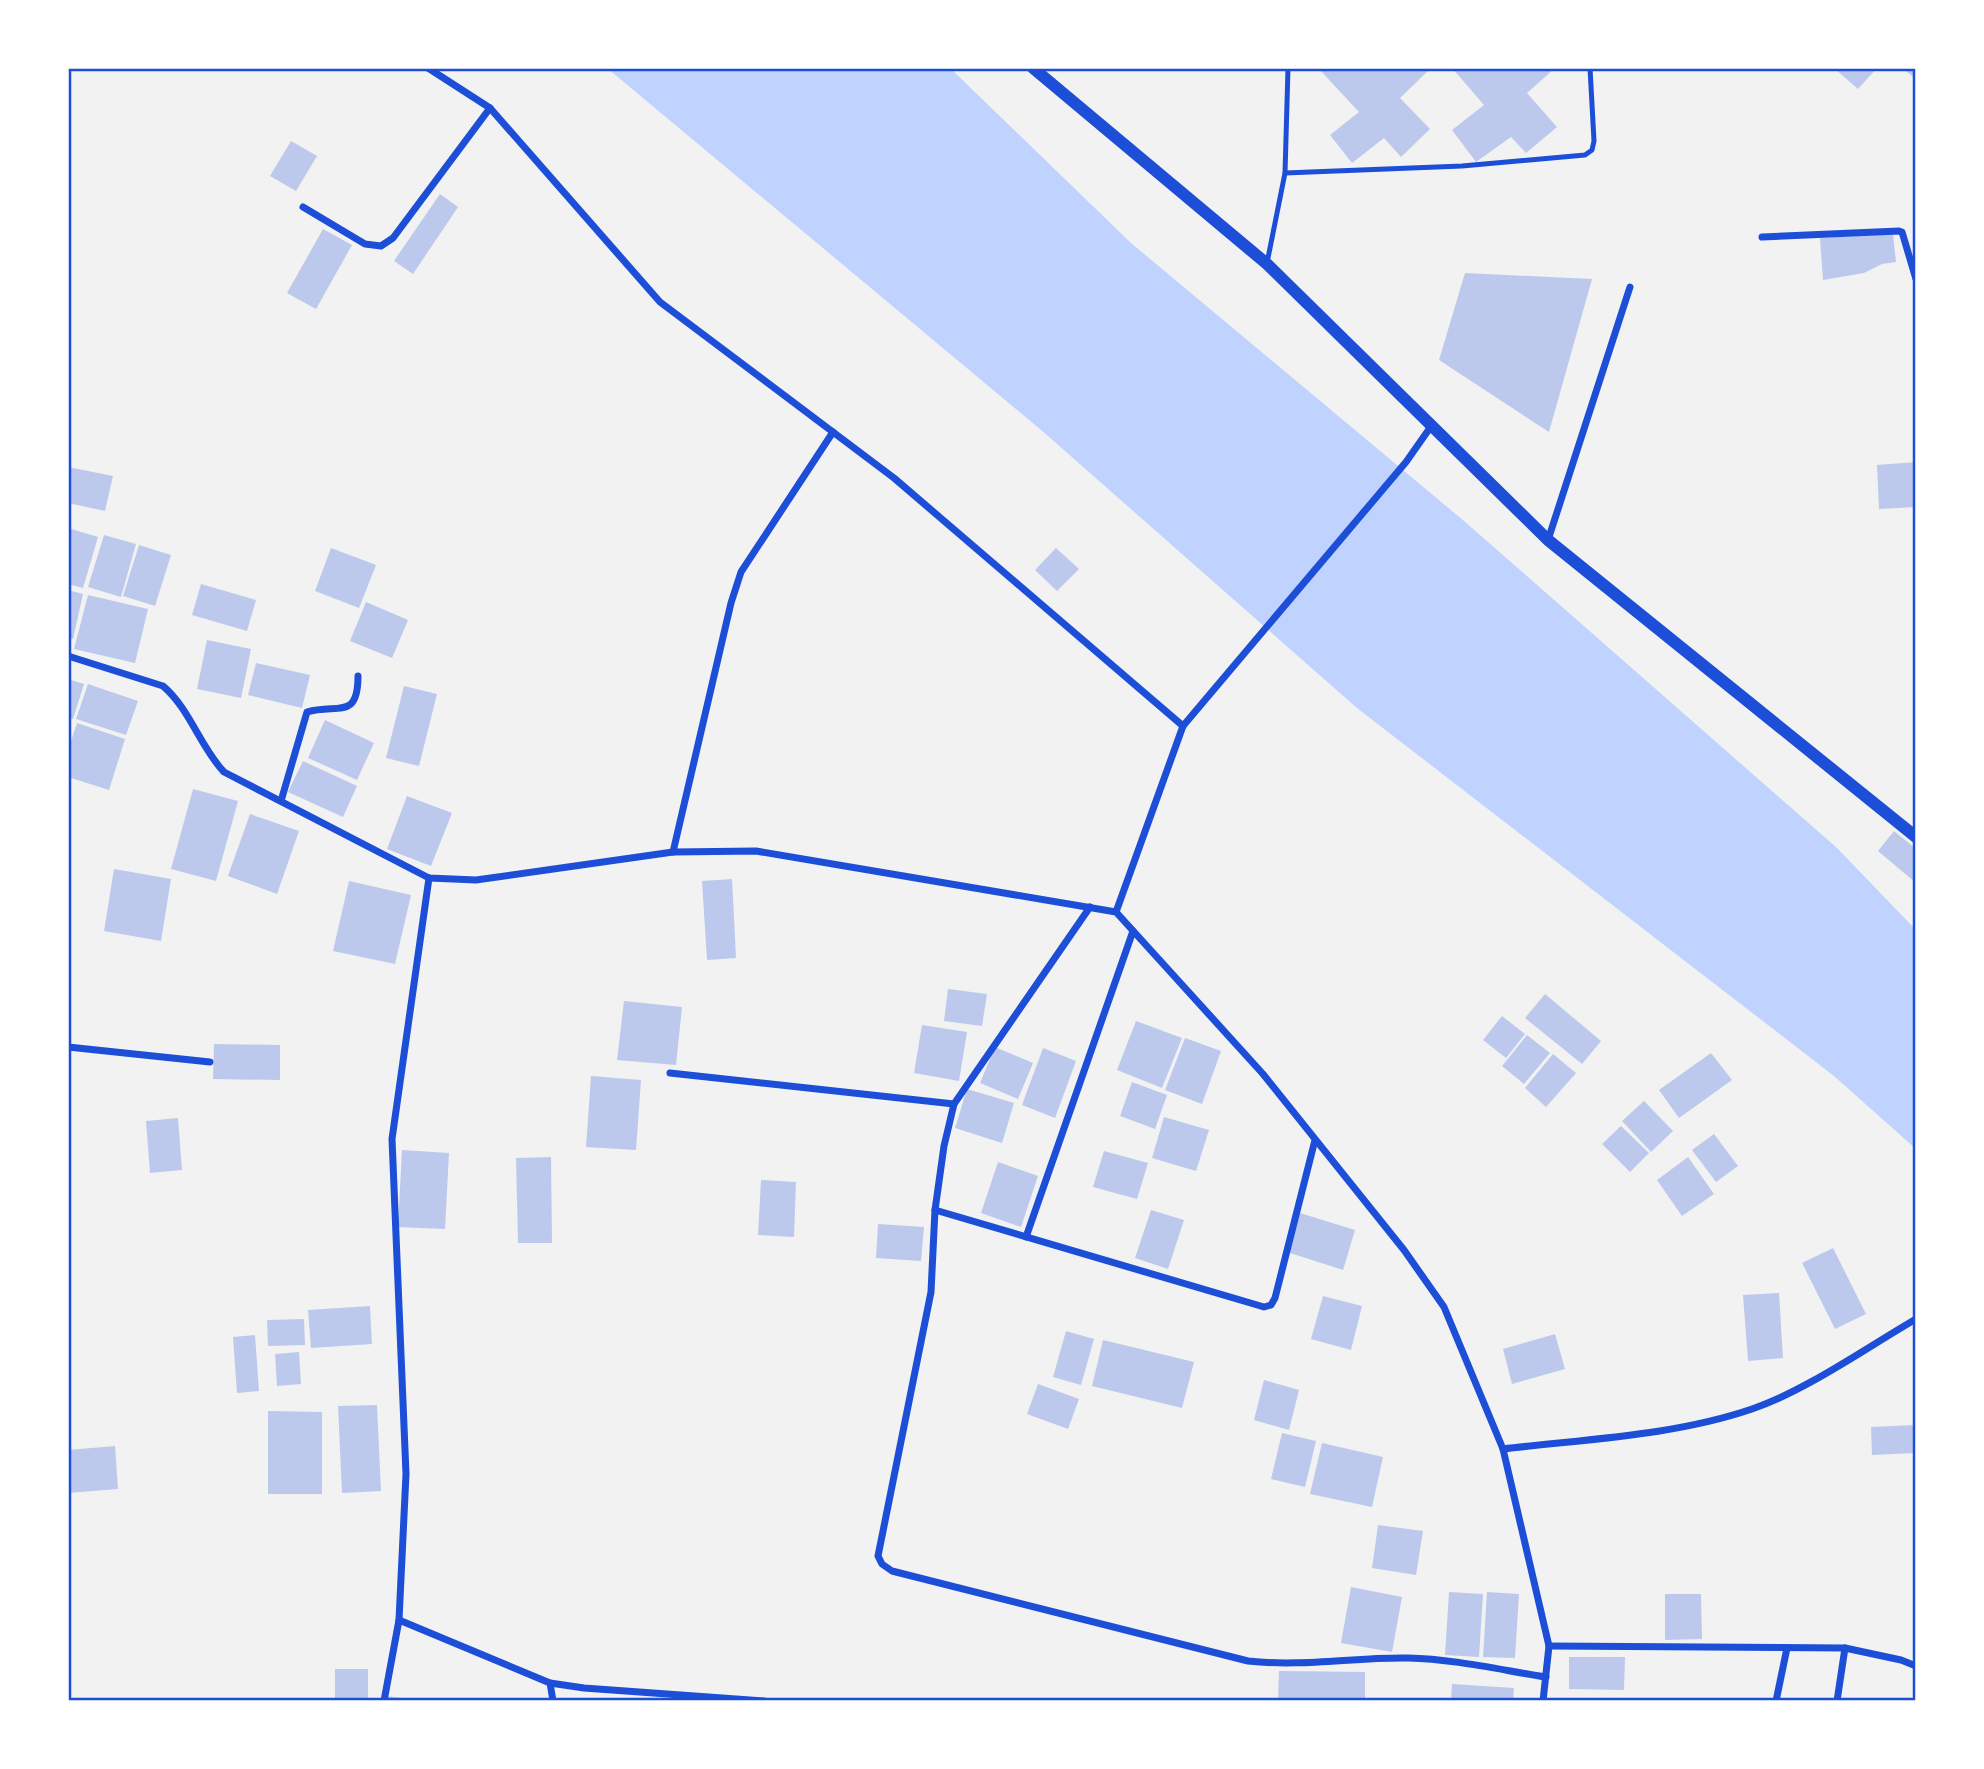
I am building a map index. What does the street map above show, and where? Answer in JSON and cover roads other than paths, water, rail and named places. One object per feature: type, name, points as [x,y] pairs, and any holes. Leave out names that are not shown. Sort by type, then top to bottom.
[{"type":"street","points":[[428,68],[490,108],[660,302],[894,478],[1183,726]]},
{"type":"street","points":[[1033,68],[1267,264],[1548,540],[1916,837]]},
{"type":"street","points":[[303,207],[365,244],[381,246],[393,238],[490,108]]},
{"type":"street","points":[[1762,237],[1899,231],[1902,232],[1916,279]]},
{"type":"street","points":[[1548,540],[1630,287]]},
{"type":"street","points":[[1116,912],[1183,726],[1406,462],[1432,424]]},
{"type":"street","points":[[673,852],[731,603],[741,572],[833,432]]},
{"type":"street","points":[[68,656],[163,686],[174,695],[211,759],[224,772],[429,878],[476,880],[673,852],[756,851],[1116,912],[1263,1074],[1404,1250],[1444,1307],[1503,1449],[1549,1646],[1543,1701]]},
{"type":"street","points":[[281,801],[307,712],[345,707],[355,702],[358,676]]},
{"type":"street","points":[[384,1701],[399,1620],[406,1474],[392,1139],[429,878]]},
{"type":"street","points":[[1090,907],[954,1104],[944,1146],[935,1210],[931,1292],[878,1556],[882,1564],[892,1571],[1248,1661],[1275,1664],[1408,1658],[1546,1677]]},
{"type":"street","points":[[1026,1237],[1133,931]]},
{"type":"street","points":[[68,1047],[210,1062]]},
{"type":"street","points":[[670,1073],[954,1104]]},
{"type":"street","points":[[935,1210],[1264,1307],[1271,1305],[1275,1298],[1315,1140]]},
{"type":"street","points":[[1503,1449],[1673,1428],[1752,1409],[1794,1390],[1916,1319]]},
{"type":"street","points":[[399,1620],[550,1683],[584,1688],[764,1701]]},
{"type":"street","points":[[1549,1646],[1845,1648],[1901,1660],[1916,1666]]},
{"type":"street","points":[[1776,1701],[1787,1648]]},
{"type":"street","points":[[1838,1701],[1845,1648]]},
{"type":"street","points":[[550,1683],[553,1701]]},
{"type":"lane","points":[[1267,264],[1285,173],[1288,68]]},
{"type":"lane","points":[[1285,173],[1462,166],[1585,155],[1592,150],[1594,141],[1590,68]]},
{"type":"water","points":[[607,68],[950,68],[1131,243],[1464,521],[1837,848],[1916,930],[1916,1149],[1834,1076],[1357,708],[1040,429]]}]
